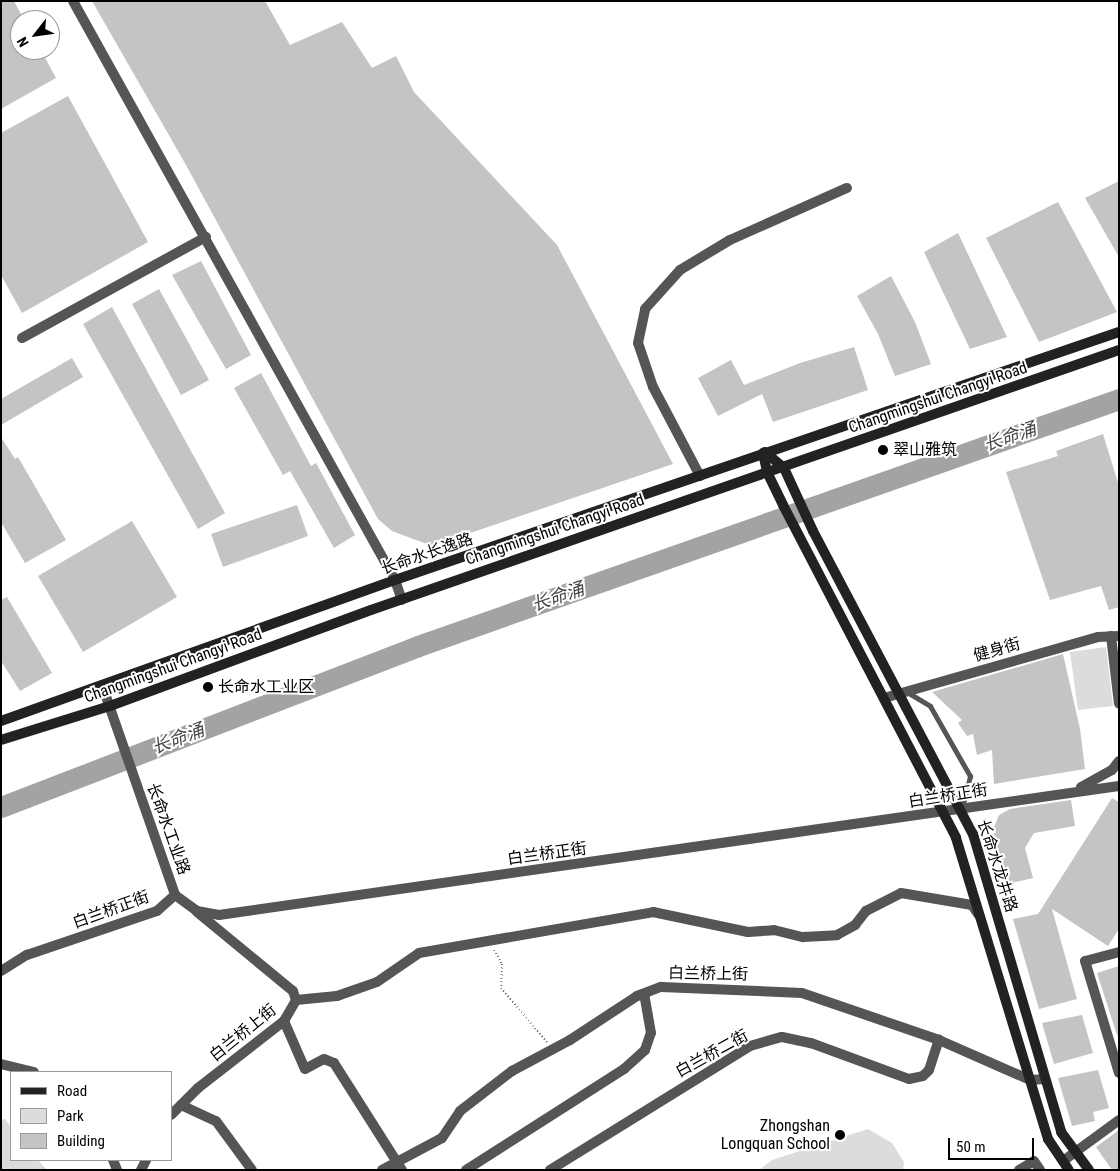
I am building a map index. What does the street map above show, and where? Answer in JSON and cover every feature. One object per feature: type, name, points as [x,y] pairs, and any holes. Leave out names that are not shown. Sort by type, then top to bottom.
[{"type":"street","points":[[74,1],[395,580],[402,600]]},
{"type":"street","points":[[700,476],[653,386],[638,344],[644,309],[680,270],[738,236],[847,188]]},
{"type":"street","points":[[22,338],[206,237]]},
{"type":"street","name":"长命水长逸路","points":[[1,721],[395,580],[1119,332]]},
{"type":"street","name":"Changmingshui Changyi Road","points":[[1,740],[110,706],[402,600],[1119,350]]},
{"type":"street","points":[[764,453],[784,468]]},
{"type":"street","points":[[764,453],[767,472]]},
{"type":"street","name":"长命水龙井路","points":[[784,468],[813,530],[902,692],[973,834],[1061,1132],[1089,1170]]},
{"type":"street","name":"长命水龙井路","points":[[767,472],[945,812],[956,838],[1048,1139],[1066,1166]]},
{"type":"street","name":"健身街","points":[[884,698],[1098,636],[1115,636]]},
{"type":"street","points":[[1115,636],[1119,704]]},
{"type":"street","points":[[102,686],[110,706]]},
{"type":"street","name":"长命水工业路","points":[[110,706],[119,740],[175,895]]},
{"type":"street","points":[[1071,791],[1100,778],[1119,761]]},
{"type":"street","name":"白兰桥正街","points":[[197,912],[219,915],[962,810],[1071,791],[1119,786]]},
{"type":"street","name":"白兰桥上街","points":[[172,1114],[284,1021],[296,1000],[337,996],[377,982],[419,953],[654,912],[748,932],[774,930],[802,937],[837,935],[855,925],[866,911],[901,893],[972,905],[981,919]]},
{"type":"street","points":[[175,895],[293,991],[296,1000]]},
{"type":"street","name":"白兰桥正街","points":[[1,971],[27,955],[157,911],[175,895]]},
{"type":"street","points":[[1119,952],[1085,961],[1119,1072]]},
{"type":"street","name":"白兰桥上街","points":[[382,1170],[399,1165],[442,1138],[460,1111],[512,1071],[553,1049],[644,994],[661,987],[802,993],[939,1040],[1030,1080],[1045,1079]]},
{"type":"street","points":[[466,1170],[624,1069],[645,1050],[651,1032],[644,994]]},
{"type":"street","points":[[284,1021],[305,1069],[324,1059],[334,1063],[399,1165]]},
{"type":"street","name":"白兰桥二街","points":[[550,1170],[750,1046],[782,1037],[811,1043],[909,1079],[923,1076],[929,1070],[939,1040]]},
{"type":"street","points":[[1,1064],[30,1071]]},
{"type":"street","points":[[181,1105],[216,1121],[252,1170]]},
{"type":"street","points":[[1066,1166],[1076,1152],[1119,1120]]},
{"type":"street","points":[[1019,1170],[1034,1161],[1040,1170]]},
{"type":"lane","points":[[902,692],[930,706],[970,776],[962,810]]},
{"type":"path","points":[[488,941],[502,964],[502,988],[553,1049]]},
{"type":"green space","points":[[1106,647],[1113,706],[1078,710],[1070,652]]},
{"type":"green space","points":[[5,1119],[10,1126],[10,1161],[39,1161],[47,1170],[1,1170],[1,1120]]},
{"type":"green space","points":[[868,1129],[892,1143],[904,1162],[903,1170],[759,1170],[772,1160]]},
{"type":"building","points":[[1,1],[14,1],[19,10],[10,10],[10,60],[46,60],[56,78],[1,109]]},
{"type":"building","points":[[92,1],[265,1],[290,45],[342,22],[372,68],[396,56],[414,92],[557,245],[673,464],[432,546],[392,531],[378,519],[186,165]]},
{"type":"building","points":[[68,96],[148,242],[22,313],[1,275],[1,133]]},
{"type":"building","points":[[1119,181],[1119,257],[1085,198]]},
{"type":"building","points":[[1058,202],[1117,312],[1039,342],[986,238]]},
{"type":"building","points":[[958,233],[1007,337],[970,349],[924,252]]},
{"type":"building","points":[[201,261],[251,355],[226,369],[172,275]]},
{"type":"building","points":[[891,276],[915,322],[931,364],[895,376],[878,334],[857,296]]},
{"type":"building","points":[[159,289],[209,380],[181,395],[132,304]]},
{"type":"building","points":[[112,307],[225,513],[198,529],[83,324]]},
{"type":"building","points":[[854,347],[868,390],[773,422],[762,394],[718,416],[698,378],[731,360],[744,385],[800,363]]},
{"type":"building","points":[[72,358],[83,377],[1,425],[1,399]]},
{"type":"building","points":[[261,373],[311,466],[316,463],[355,535],[334,548],[290,471],[283,475],[234,388]]},
{"type":"building","points":[[1103,434],[1119,486],[1119,607],[1109,610],[1101,586],[1050,600],[1006,472],[1058,456],[1056,451]]},
{"type":"building","points":[[1,437],[15,459],[18,457],[66,540],[25,563],[1,522]]},
{"type":"building","points":[[297,505],[308,536],[223,567],[211,534]]},
{"type":"building","points":[[132,521],[177,597],[83,652],[38,576]]},
{"type":"building","points":[[7,597],[52,673],[20,691],[1,661],[1,600]]},
{"type":"building","points":[[1063,654],[1080,729],[1085,769],[994,784],[992,750],[977,755],[973,734],[967,736],[958,723],[962,720],[932,692]]},
{"type":"building","points":[[1112,798],[1119,802],[1119,929],[1108,946],[1052,909],[1077,999],[1039,1009],[1013,919],[1038,914]]},
{"type":"building","points":[[1071,800],[1075,826],[1034,833],[1025,848],[1033,878],[1007,884],[993,830],[999,815],[1010,809]]},
{"type":"building","points":[[1119,966],[1119,1034],[1117,1035],[1097,973]]},
{"type":"building","points":[[1082,1015],[1093,1053],[1054,1064],[1042,1023]]},
{"type":"building","points":[[1098,1070],[1109,1108],[1093,1112],[1095,1121],[1072,1126],[1058,1078]]},
{"type":"building","points":[[1119,1130],[1119,1170],[1112,1170],[1096,1147]]},
{"type":"waterway","name":"长命涌","points":[[1,807],[418,646],[1119,399]]},
{"type":"place","name":"翠山雅筑","points":[[883,450]]},
{"type":"place","name":"长命水工业区","points":[[208,687]]},
{"type":"place","name":"Zhongshan Longquan School","points":[[840,1135]]}]
